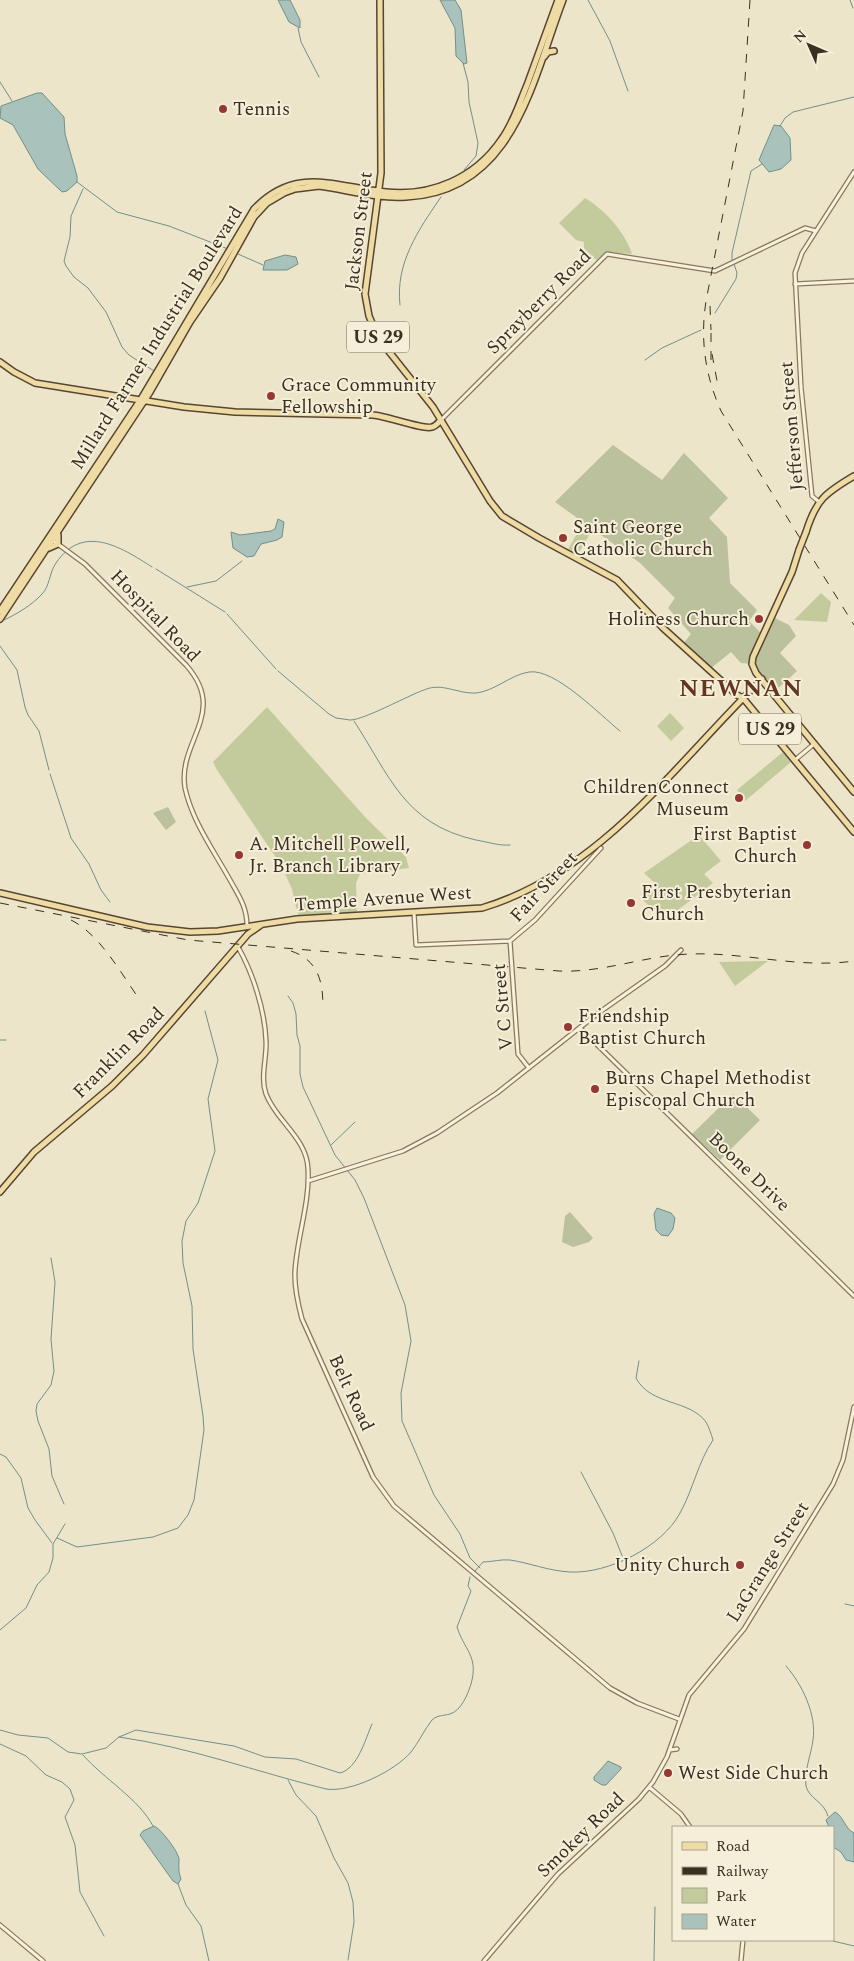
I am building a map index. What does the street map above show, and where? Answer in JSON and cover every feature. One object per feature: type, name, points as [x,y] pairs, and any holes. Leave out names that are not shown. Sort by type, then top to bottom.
[{"type":"main road","name":"Jackson Street","points":[[380,0],[382,130],[380,180],[365,282],[369,316],[386,349],[441,420],[490,501],[502,516],[538,538],[614,578],[692,656],[743,698],[854,832]]},
{"type":"main road","name":"Millard Farmer Industrial Boulevard","points":[[391,195],[442,186],[467,174],[492,152],[513,120],[558,0]]},
{"type":"main road","name":"Millard Farmer Industrial Boulevard","points":[[0,611],[51,539],[135,408],[150,392],[190,322],[220,278],[249,225],[263,207],[284,193],[309,186],[418,196],[440,192],[465,180],[483,167],[501,149],[514,130],[563,0]]},
{"type":"main road","points":[[540,64],[546,53],[554,51]]},
{"type":"main road","points":[[380,180],[383,187],[391,195],[377,205],[368,192],[380,180]]},
{"type":"main road","name":"Millard Farmer Industrial Boulevard","points":[[51,539],[58,532],[143,400],[183,325],[216,275],[246,221],[261,202],[283,188],[308,181],[334,182],[368,192]]},
{"type":"main road","points":[[0,362],[35,383],[156,402],[235,412],[386,416],[426,428],[435,426],[441,420]]},
{"type":"main road","points":[[150,392],[156,402]]},
{"type":"main road","points":[[126,397],[133,402],[135,408]]},
{"type":"main road","points":[[818,501],[829,491],[854,476]]},
{"type":"main road","name":"Jefferson Street","points":[[818,501],[792,572],[752,658],[753,668],[854,792]]},
{"type":"main road","points":[[45,552],[60,545],[58,532]]},
{"type":"main road","points":[[0,619],[45,552],[51,539]]},
{"type":"main road","name":"US 29","points":[[743,698],[762,680]]},
{"type":"main road","name":"Temple Avenue West","points":[[0,893],[147,927],[190,932],[235,928],[296,919],[462,910],[494,904],[540,882],[599,848],[743,698]]},
{"type":"main road","name":"Franklin Road","points":[[0,1192],[34,1152],[112,1086],[143,1055],[246,937],[263,924]]},
{"type":"main road","points":[[246,937],[247,926]]},
{"type":"main road","points":[[235,928],[242,931],[246,937]]},
{"type":"street","name":"Jefferson Street","points":[[818,501],[812,496],[803,415],[796,263],[854,172]]},
{"type":"street","name":"Sprayberry Road","points":[[441,420],[607,254],[715,271],[799,231],[810,228],[816,231]]},
{"type":"street","points":[[796,284],[854,281]]},
{"type":"street","name":"Hospital Road","points":[[51,539],[71,552],[184,663],[199,684],[203,714],[186,762],[184,783],[187,797],[198,823],[243,901],[247,926]]},
{"type":"street","points":[[795,760],[815,744]]},
{"type":"street","name":"Fair Street","points":[[414,913],[416,945],[510,941],[536,920],[599,848]]},
{"type":"street","name":"V C Street","points":[[510,941],[518,1054],[529,1068]]},
{"type":"street","name":"Belt Road","points":[[238,947],[249,971],[263,1019],[266,1038],[264,1080],[266,1092],[270,1102],[304,1150],[308,1163],[308,1181],[295,1270],[298,1307],[302,1320],[373,1477],[394,1506],[610,1688],[638,1703],[679,1719]]},
{"type":"street","points":[[308,1181],[404,1151],[419,1143],[488,1100],[580,1028],[676,957],[681,950]]},
{"type":"street","name":"Boone Drive","points":[[580,1028],[854,1296]]},
{"type":"street","name":"LaGrange Street","points":[[679,1719],[698,1682],[744,1630],[833,1484],[843,1460],[854,1407]]},
{"type":"street","points":[[677,1725],[670,1716],[676,1715],[682,1710]]},
{"type":"street","name":"Smokey Road","points":[[484,1961],[558,1874],[649,1787],[670,1750],[679,1719]]},
{"type":"street","points":[[670,1750],[677,1749]]},
{"type":"street","points":[[649,1787],[682,1814],[689,1826]]},
{"type":"street","points":[[0,1925],[43,1961]]},
{"type":"street","points":[[741,1961],[743,1941]]},
{"type":"green space","points":[[585,198],[600,208],[620,230],[632,254],[607,252],[597,260],[584,248],[584,242],[576,240],[559,223]]},
{"type":"green space","points":[[613,445],[662,480],[684,453],[728,498],[709,518],[727,537],[730,583],[757,610],[749,621],[765,637],[775,618],[789,625],[796,636],[780,653],[797,671],[775,691],[754,664],[741,663],[731,652],[710,669],[683,644],[691,634],[668,608],[675,598],[640,563],[555,502]]},
{"type":"green space","points":[[583,523],[592,530],[577,556],[567,551]]},
{"type":"green space","points":[[821,593],[831,602],[827,622],[794,620]]},
{"type":"green space","points":[[267,707],[366,818],[406,857],[409,868],[360,874],[356,883],[357,912],[298,915],[292,889],[281,865],[213,762]]},
{"type":"green space","points":[[670,713],[684,728],[671,741],[657,726]]},
{"type":"green space","points":[[783,752],[791,762],[745,801],[737,790]]},
{"type":"green space","points":[[168,807],[176,822],[166,830],[153,813]]},
{"type":"green space","points":[[699,835],[721,861],[704,874],[713,883],[669,917],[658,915],[642,899],[658,886],[644,873]]},
{"type":"green space","points":[[768,961],[735,986],[719,962]]},
{"type":"green space","points":[[733,1094],[760,1120],[720,1160],[692,1134]]},
{"type":"green space","points":[[570,1212],[593,1238],[589,1242],[573,1247],[562,1242],[565,1216]]},
{"type":"water","points":[[278,0],[290,0],[300,20],[300,28],[289,22]]},
{"type":"water","points":[[440,0],[455,0],[461,10],[467,63],[464,64],[456,56],[455,28]]},
{"type":"water","points":[[37,93],[42,93],[64,117],[65,134],[77,176],[77,182],[67,191],[62,192],[38,169],[13,125],[0,118],[1,106]]},
{"type":"water","points":[[774,125],[781,126],[790,138],[791,160],[781,169],[769,172],[759,160]]},
{"type":"water","points":[[285,255],[296,257],[298,264],[287,270],[263,270],[265,261]]},
{"type":"water","points":[[278,519],[284,522],[282,537],[261,544],[254,556],[247,557],[233,548],[231,532],[240,535],[271,531],[275,529]]},
{"type":"water","points":[[657,1208],[671,1213],[675,1218],[673,1229],[668,1236],[661,1235],[656,1230],[654,1214]]},
{"type":"water","points":[[608,1761],[621,1767],[621,1769],[606,1785],[602,1785],[594,1780],[594,1777]]},
{"type":"water","points":[[835,1812],[848,1829],[854,1833],[854,1862],[846,1860],[841,1852],[834,1848],[834,1826],[829,1826],[826,1820]]},
{"type":"water","points":[[154,1826],[165,1836],[178,1855],[181,1879],[178,1884],[173,1881],[140,1835],[143,1831]]},
{"type":"waterway","points":[[588,0],[610,41],[628,91]]},
{"type":"waterway","points":[[850,0],[853,8]]},
{"type":"waterway","points":[[298,28],[301,42],[319,77]]},
{"type":"waterway","points":[[463,63],[478,143],[476,156],[464,170]]},
{"type":"waterway","points":[[0,82],[12,101]]},
{"type":"waterway","points":[[780,126],[785,118],[793,112],[854,97]]},
{"type":"waterway","points":[[732,261],[732,253],[751,171],[762,164]]},
{"type":"waterway","points":[[77,182],[117,212],[169,226],[228,249]]},
{"type":"waterway","points":[[83,189],[71,216],[70,237],[64,261],[74,277],[88,288],[106,312],[122,347],[129,355],[154,371]]},
{"type":"waterway","points":[[400,305],[401,275],[410,247],[441,197]]},
{"type":"waterway","points":[[238,254],[263,265]]},
{"type":"waterway","points":[[715,313],[736,279],[737,273],[734,264]]},
{"type":"waterway","points":[[645,360],[662,348],[701,330]]},
{"type":"waterway","points":[[4,620],[24,609],[42,594],[47,587],[56,563],[67,551],[78,544],[90,541],[115,546],[152,567]]},
{"type":"waterway","points":[[187,587],[216,581],[242,561]]},
{"type":"waterway","points":[[156,569],[225,612]]},
{"type":"waterway","points":[[227,614],[276,669]]},
{"type":"waterway","points":[[0,646],[17,670],[25,707],[39,731],[49,770]]},
{"type":"waterway","points":[[278,671],[329,714],[336,718],[350,720],[365,716],[431,688],[437,687],[476,693],[490,689],[515,676],[529,672],[540,673],[551,677],[577,694],[620,731]]},
{"type":"waterway","points":[[354,721],[389,779],[415,810],[452,833],[476,840],[510,845]]},
{"type":"waterway","points":[[50,774],[71,838],[89,864],[101,890],[110,902]]},
{"type":"waterway","points":[[288,996],[293,1003],[296,1014],[297,1035],[300,1046],[300,1074],[303,1087],[335,1155],[355,1180],[364,1198],[405,1305],[411,1341],[401,1393],[402,1421],[434,1495],[460,1534],[470,1558],[480,1568]]},
{"type":"waterway","points":[[57,1538],[77,1547],[153,1537],[178,1528],[188,1515],[194,1500],[204,1430],[193,1349],[192,1306],[183,1263],[182,1241],[186,1221],[198,1203],[215,1151],[208,1099],[218,1060],[205,1011]]},
{"type":"waterway","points":[[0,1040],[6,1040]]},
{"type":"waterway","points":[[331,1145],[355,1122]]},
{"type":"waterway","points":[[51,1258],[55,1282],[51,1339],[54,1371],[51,1385],[37,1404],[36,1411],[49,1449],[52,1476],[64,1504]]},
{"type":"waterway","points":[[475,1571],[483,1562],[507,1560],[570,1572],[601,1568],[617,1563],[647,1547],[661,1537],[672,1525],[685,1504],[703,1457],[713,1440],[706,1422],[699,1415],[690,1409],[660,1398],[643,1387],[636,1378],[639,1361]]},
{"type":"waterway","points":[[0,1454],[6,1457],[21,1478],[28,1508],[52,1543]]},
{"type":"waterway","points":[[581,1472],[613,1533],[623,1558]]},
{"type":"waterway","points":[[0,1630],[26,1608],[37,1585],[49,1572],[53,1558],[53,1544],[65,1524]]},
{"type":"waterway","points":[[119,1737],[197,1753],[326,1789],[347,1788],[372,1779],[404,1759],[414,1748],[432,1720],[438,1716],[454,1712],[461,1706],[466,1697],[471,1684],[473,1667],[470,1654],[457,1627],[471,1591],[468,1586],[470,1577]]},
{"type":"waterway","points":[[845,1604],[854,1606]]},
{"type":"waterway","points":[[786,1666],[803,1691],[813,1720],[813,1740],[807,1769],[806,1786],[810,1794],[823,1807],[828,1816]]},
{"type":"waterway","points":[[0,1730],[18,1735],[48,1738],[68,1752],[82,1754],[106,1748],[119,1737],[136,1730],[234,1746],[265,1757],[296,1759],[340,1773],[356,1760],[372,1724]]},
{"type":"waterway","points":[[0,1744],[26,1756],[46,1775],[62,1782],[70,1789],[74,1800],[65,1817],[75,1845],[80,1892],[104,1936]]},
{"type":"waterway","points":[[83,1755],[139,1807],[153,1826]]},
{"type":"waterway","points":[[288,1780],[296,1795],[316,1816],[334,1858],[348,1883],[353,1902],[354,1922],[348,1960]]},
{"type":"waterway","points":[[178,1884],[186,1905],[201,1926],[209,1961]]},
{"type":"waterway","points":[[654,1961],[655,1907]]},
{"type":"waterway","points":[[833,1941],[854,1946]]},
{"type":"railway","points":[[750,0],[743,111],[706,301],[704,315],[705,357],[711,384],[721,411],[854,625]]},
{"type":"railway","points":[[710,306],[711,330]]},
{"type":"railway","points":[[711,333],[711,361]]},
{"type":"railway","points":[[712,354],[718,386]]},
{"type":"railway","points":[[0,903],[188,940],[559,971],[609,967],[658,957],[691,954],[732,955],[813,963],[854,961]]},
{"type":"railway","points":[[71,920],[92,935],[101,945],[140,1000]]},
{"type":"railway","points":[[291,951],[300,955],[313,966],[320,980],[323,1007]]},
{"type":"place","name":"Tennis","points":[[223,109]]},
{"type":"place","name":"Grace Community Fellowship","points":[[271,396]]},
{"type":"place","name":"Saint George Catholic Church","points":[[563,538]]},
{"type":"place","name":"Holiness Church","points":[[759,619]]},
{"type":"place","name":"ChildrenConnect Museum","points":[[739,798]]},
{"type":"place","name":"First Baptist Church","points":[[807,845]]},
{"type":"place","name":"A. Mitchell Powell, Jr. Branch Library","points":[[239,855]]},
{"type":"place","name":"First Presbyterian Church","points":[[631,903]]},
{"type":"place","name":"Friendship Baptist Church","points":[[568,1027]]},
{"type":"place","name":"Burns Chapel Methodist Episcopal Church","points":[[595,1089]]},
{"type":"place","name":"Unity Church","points":[[740,1565]]},
{"type":"place","name":"West Side Church","points":[[668,1773]]},
{"type":"district","name":"NEWNAN","points":[[741,689]]}]
